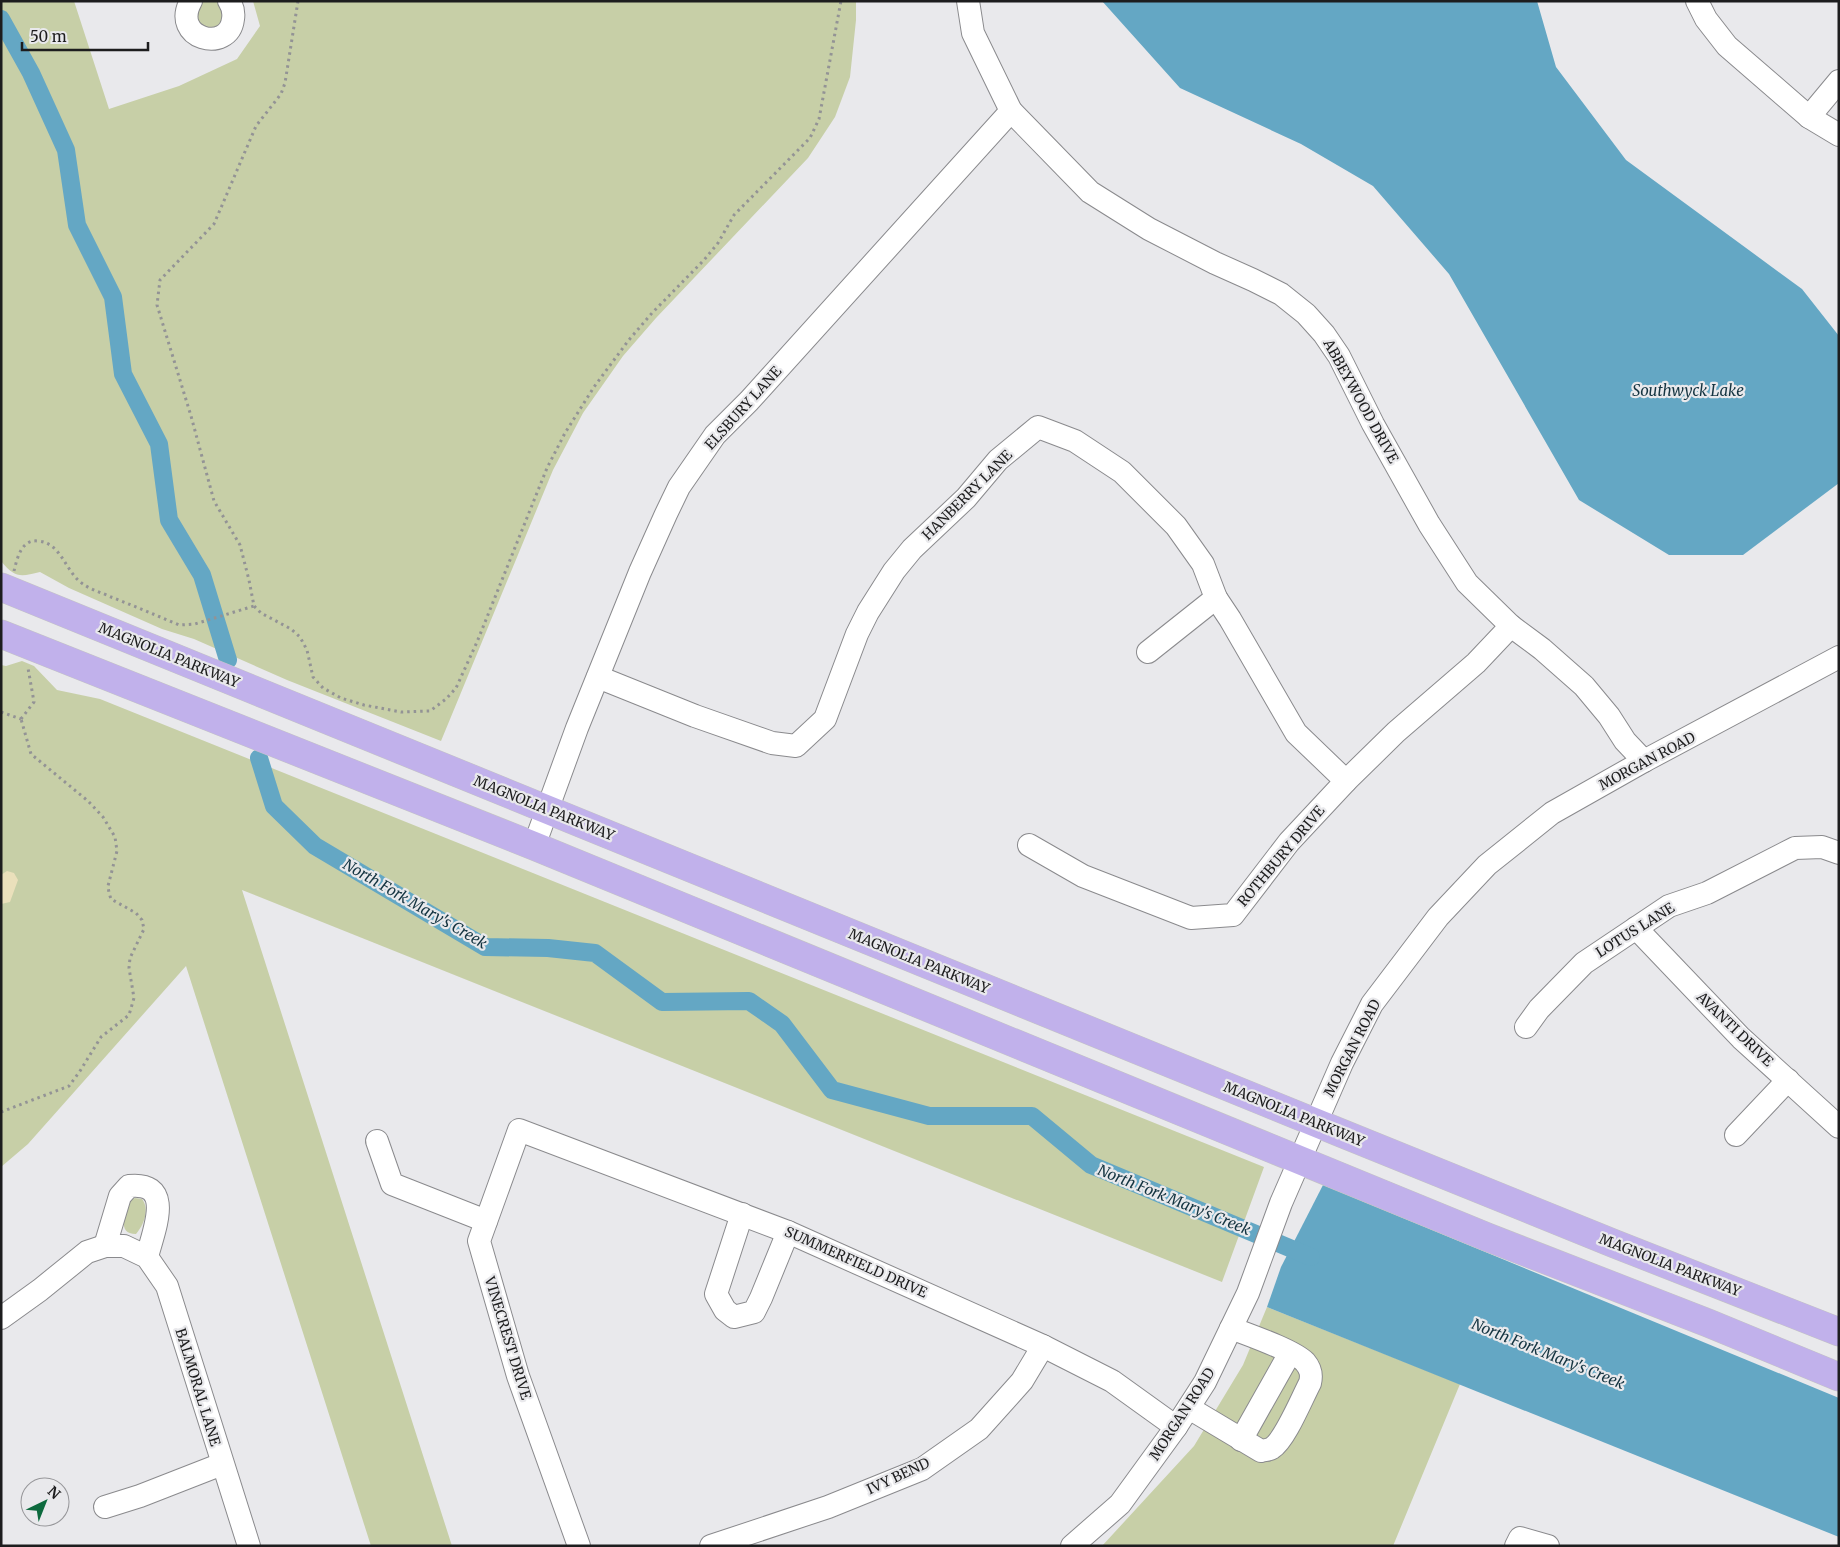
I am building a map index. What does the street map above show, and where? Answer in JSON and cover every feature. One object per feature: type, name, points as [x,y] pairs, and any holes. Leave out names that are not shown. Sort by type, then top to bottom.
[{"type":"main road","name":"MAGNOLIA PARKWAY","points":[[8,580],[547,809],[1316,1123],[1839,1332]]},
{"type":"main road","points":[[1,634],[534,846],[1488,1237],[1708,1323],[1839,1377]]},
{"type":"main road","points":[[778,947],[791,908]]},
{"type":"main road","points":[[1031,1050],[1044,1012]]},
{"type":"main road","points":[[1708,1323],[1726,1287]]},
{"type":"street","points":[[192,1],[186,18],[189,26],[195,34],[212,40],[221,37],[233,23],[234,14],[229,1]]},
{"type":"street","name":"ABBEYWOOD DRIVE","points":[[968,1],[973,33],[1010,111],[1090,192],[1149,229],[1281,294],[1306,314],[1324,334],[1339,356],[1373,424],[1424,516],[1467,583],[1510,626],[1542,649],[1584,686],[1609,716],[1625,741],[1644,761]]},
{"type":"street","points":[[1697,1],[1706,19],[1727,46],[1809,117],[1839,135]]},
{"type":"street","points":[[1809,117],[1839,81]]},
{"type":"street","name":"ELSBURY LANE","points":[[534,846],[577,728],[640,572],[679,487],[715,435],[749,401],[1010,111]]},
{"type":"street","name":"HANBERRY LANE","points":[[598,677],[695,716],[772,743],[796,746],[825,719],[857,634],[868,612],[894,571],[925,537],[966,498],[998,460],[1038,428],[1075,442],[1122,472],[1176,526],[1203,564],[1216,598],[1296,733],[1346,781]]},
{"type":"street","points":[[1148,652],[1216,598]]},
{"type":"street","name":"ROTHBURY DRIVE","points":[[1029,845],[1083,876],[1191,918],[1233,915],[1289,842],[1346,781],[1396,732],[1476,663],[1510,626]]},
{"type":"street","name":"MORGAN ROAD","points":[[1072,1546],[1120,1504],[1176,1427],[1205,1382],[1248,1293],[1281,1203],[1342,1063],[1372,1004],[1438,917],[1487,865],[1552,813],[1644,761],[1839,657]]},
{"type":"street","name":"LOTUS LANE","points":[[1526,1027],[1540,1009],[1584,963],[1669,906],[1707,893],[1796,848],[1830,850]]},
{"type":"street","name":"AVANTI DRIVE","points":[[1636,928],[1741,1038],[1839,1126]]},
{"type":"street","points":[[1736,1135],[1788,1080]]},
{"type":"street","name":"SUMMERFIELD DRIVE","points":[[520,1130],[788,1232],[1043,1346],[1112,1382],[1176,1427]]},
{"type":"street","name":"VINECREST DRIVE","points":[[520,1130],[479,1241],[518,1376],[579,1546]]},
{"type":"street","points":[[377,1140],[392,1184],[486,1221]]},
{"type":"street","points":[[1,1318],[40,1290],[87,1252],[115,1246],[120,1196],[129,1186],[141,1185],[151,1190],[158,1199],[158,1214],[147,1257]]},
{"type":"street","points":[[742,1214],[716,1294],[725,1310],[734,1317],[754,1312],[788,1232]]},
{"type":"street","name":"BALMORAL LANE","points":[[115,1246],[147,1257],[167,1286],[249,1546]]},
{"type":"street","points":[[1188,1408],[1261,1451],[1271,1449],[1285,1432],[1310,1384],[1312,1376],[1307,1363],[1290,1352],[1231,1328]]},
{"type":"street","name":"IVY BEND","points":[[711,1546],[828,1507],[922,1468],[979,1429],[1022,1381],[1043,1346]]},
{"type":"street","points":[[1241,1440],[1290,1352]]},
{"type":"street","points":[[105,1507],[140,1496],[222,1464]]},
{"type":"street","points":[[1516,1546],[1520,1538],[1548,1546]]},
{"type":"path","points":[[298,1],[285,82],[281,94],[256,126],[214,224],[160,280],[157,291],[157,305],[214,500],[240,545],[250,580],[254,606],[261,613],[291,629],[300,637],[307,650],[313,677],[323,688],[341,698],[364,705],[401,712],[430,711],[446,699],[456,688],[474,650],[548,468],[565,433],[589,394],[628,341],[718,243],[734,215],[810,138],[820,119],[841,1]]},
{"type":"path","points":[[8,580],[18,554],[25,545],[35,540],[48,543],[59,552],[70,572],[84,585],[179,625],[196,624],[254,606]]},
{"type":"path","points":[[21,719],[34,702],[27,663]]},
{"type":"path","points":[[1,712],[21,719]]},
{"type":"path","points":[[1,1112],[69,1086],[80,1072],[101,1037],[129,1015],[134,998],[129,968],[130,958],[144,929],[142,920],[136,912],[111,899],[109,894],[108,886],[117,851],[115,837],[102,817],[88,801],[32,754],[21,719]]},
{"type":"green space","points":[[1,1],[74,1],[109,109],[179,86],[237,59],[260,26],[253,1],[856,1],[850,77],[835,117],[808,158],[656,318],[623,356],[583,413],[553,470],[441,741],[287,680],[194,639],[162,629],[69,588],[40,572],[18,575],[10,571],[1,561]]},
{"type":"green space","points":[[191,1],[223,1],[228,15],[211,36],[186,10]]},
{"type":"green space","points":[[22,661],[34,666],[57,690],[100,699],[1264,1167],[1222,1282],[242,890],[452,1546],[371,1546],[186,966],[28,1144],[1,1167],[1,665],[6,666]]},
{"type":"green space","points":[[135,1198],[142,1199],[146,1207],[144,1222],[136,1234],[126,1231],[124,1227],[129,1201]]},
{"type":"green space","points":[[1267,1307],[1460,1384],[1393,1546],[1102,1546],[1194,1446],[1243,1365]]},
{"type":"sand","points":[[7,871],[14,873],[18,880],[10,902],[1,904],[1,875]]},
{"type":"water","name":"Southwyck Lake","points":[[1102,1],[1537,1],[1556,67],[1626,160],[1802,289],[1839,336],[1839,483],[1743,555],[1669,555],[1579,500],[1449,274],[1373,186],[1301,144],[1180,88]]},
{"type":"water","points":[[1323,1185],[1839,1398],[1839,1537],[1267,1307],[1281,1267]]},
{"type":"waterway","name":"North Fork Mary's Creek","points":[[1,19],[31,73],[66,150],[77,225],[113,297],[123,374],[159,444],[169,520],[202,575],[228,660]]},
{"type":"waterway","name":"North Fork Mary's Creek","points":[[259,758],[274,806],[315,846],[485,947],[548,948],[595,953],[662,1002],[749,1001],[782,1024],[832,1090],[929,1116],[1032,1116],[1091,1165],[1311,1257]]}]
